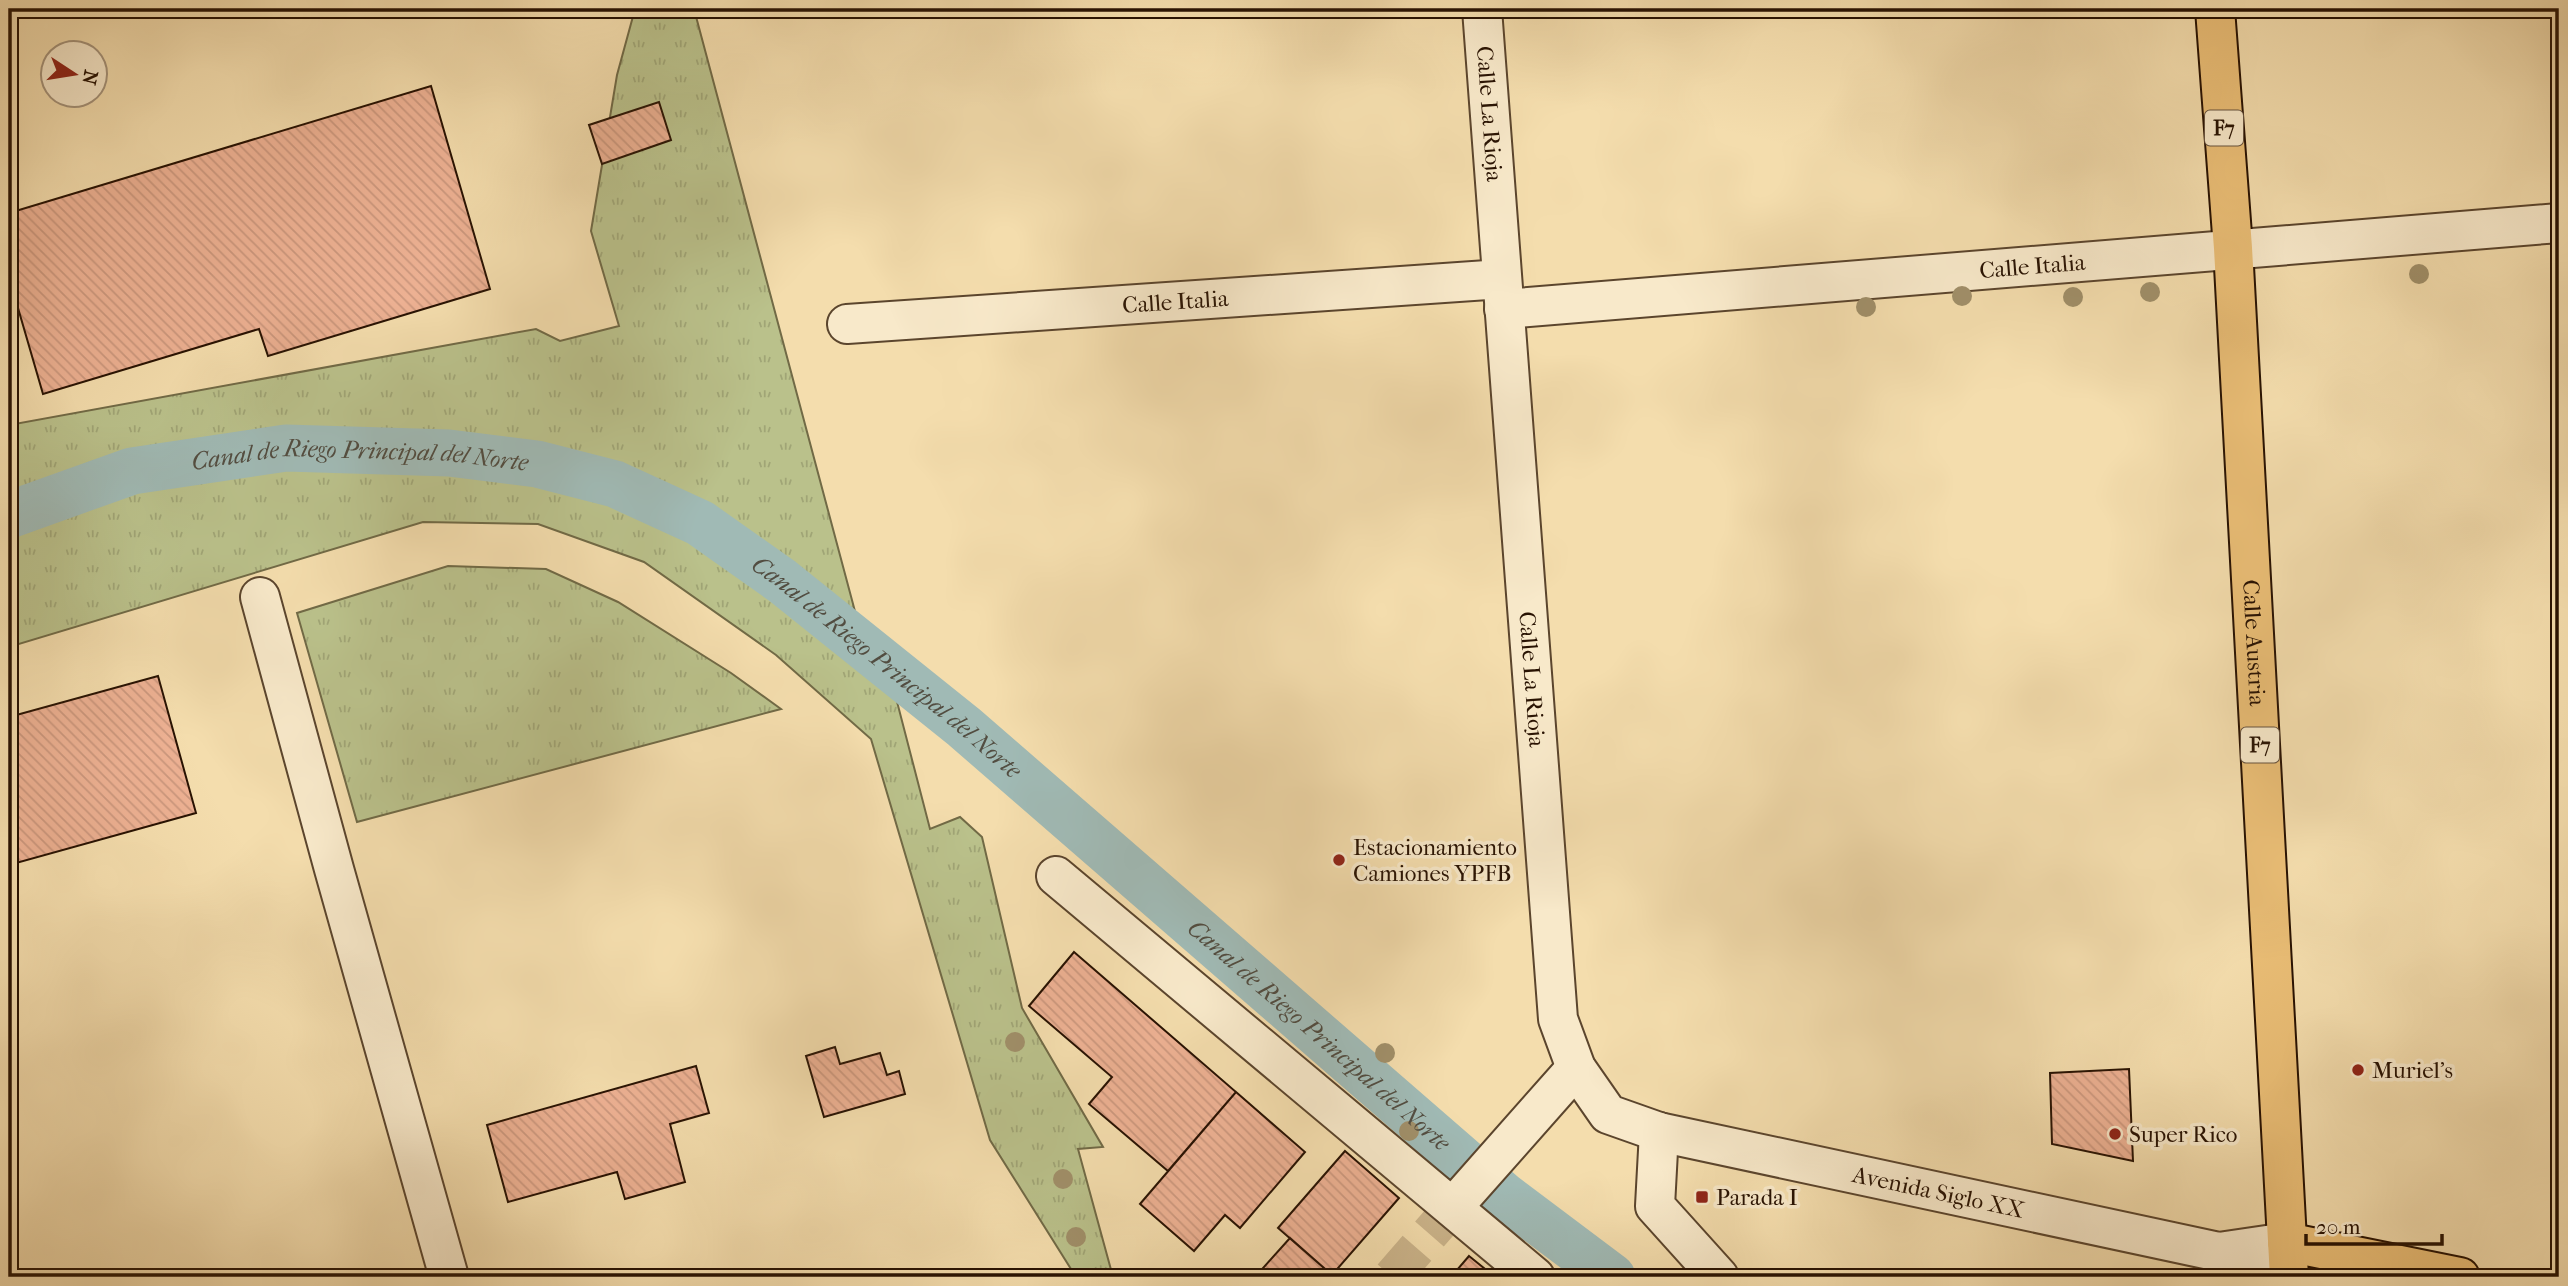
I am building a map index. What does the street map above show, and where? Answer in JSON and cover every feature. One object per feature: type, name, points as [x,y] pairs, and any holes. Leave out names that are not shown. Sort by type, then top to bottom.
[{"type":"highway","name":"Calle Austria","points":[[2216,9],[2233,248],[2288,1260]]},
{"type":"highway","name":"Avenida Siglo XX","points":[[2288,1260],[2460,1277]]},
{"type":"street","name":"Calle La Rioja","points":[[1482,9],[1558,1019],[1576,1068],[1608,1114],[1659,1132]]},
{"type":"street","name":"Calle Italia","points":[[847,324],[1503,294],[2233,248],[2559,223]]},
{"type":"street","points":[[260,597],[449,1277]]},
{"type":"street","points":[[1055,876],[1461,1198],[1535,1277]]},
{"type":"street","points":[[1461,1198],[1576,1068]]},
{"type":"street","name":"Avenida Siglo XX","points":[[1659,1132],[2219,1252],[2288,1260]]},
{"type":"street","points":[[1659,1132],[1655,1206],[1719,1277]]},
{"type":"street","name":"Avenida Siglo XX","points":[[2219,1252],[2260,1277]]},
{"type":"green space","points":[[635,9],[694,9],[872,675],[894,690],[930,829],[960,817],[982,837],[1022,1008],[1103,1147],[1078,1149],[1113,1277],[1076,1277],[990,1140],[871,739],[776,655],[644,562],[538,524],[423,522],[9,647],[9,425],[536,329],[560,341],[619,326],[591,231],[617,75]]},
{"type":"green space","points":[[448,566],[546,569],[618,602],[731,673],[781,709],[357,822],[297,613]]},
{"type":"building","points":[[431,86],[490,289],[268,356],[259,329],[43,394],[9,277],[9,213]]},
{"type":"building","points":[[659,102],[671,140],[602,164],[589,125]]},
{"type":"building","points":[[158,676],[196,813],[9,865],[9,717]]},
{"type":"building","points":[[1074,952],[1236,1092],[1168,1171],[1089,1104],[1112,1077],[1029,1006]]},
{"type":"building","points":[[835,1047],[840,1064],[880,1053],[887,1075],[899,1071],[905,1094],[824,1117],[806,1056]]},
{"type":"building","points":[[696,1066],[709,1113],[670,1124],[685,1182],[625,1199],[617,1172],[508,1202],[487,1125]]},
{"type":"building","points":[[2129,1069],[2133,1161],[2052,1144],[2050,1073]]},
{"type":"building","points":[[1236,1092],[1305,1152],[1240,1228],[1225,1215],[1194,1251],[1140,1204]]},
{"type":"building","points":[[1345,1151],[1399,1198],[1332,1275],[1278,1228]]},
{"type":"building","points":[[1290,1238],[1332,1275],[1255,1277]]},
{"type":"building","points":[[1469,1256],[1495,1277],[1451,1277]]},
{"type":"waterway","name":"Canal de Riego Principal del Norte","points":[[9,515],[132,471],[286,448],[449,453],[537,464],[615,484],[700,523],[782,581],[964,727],[1503,1195],[1612,1277]]},
{"type":"tunnel","points":[[1392,1277],[1453,1207]]},
{"type":"place","name":"Estacionamiento Camiones YPFB","points":[[1339,860]]},
{"type":"place","name":"Muriel's","points":[[2358,1070]]},
{"type":"place","name":"Super Rico","points":[[2115,1134]]},
{"type":"place","name":"Parada I","points":[[1702,1197]]}]
